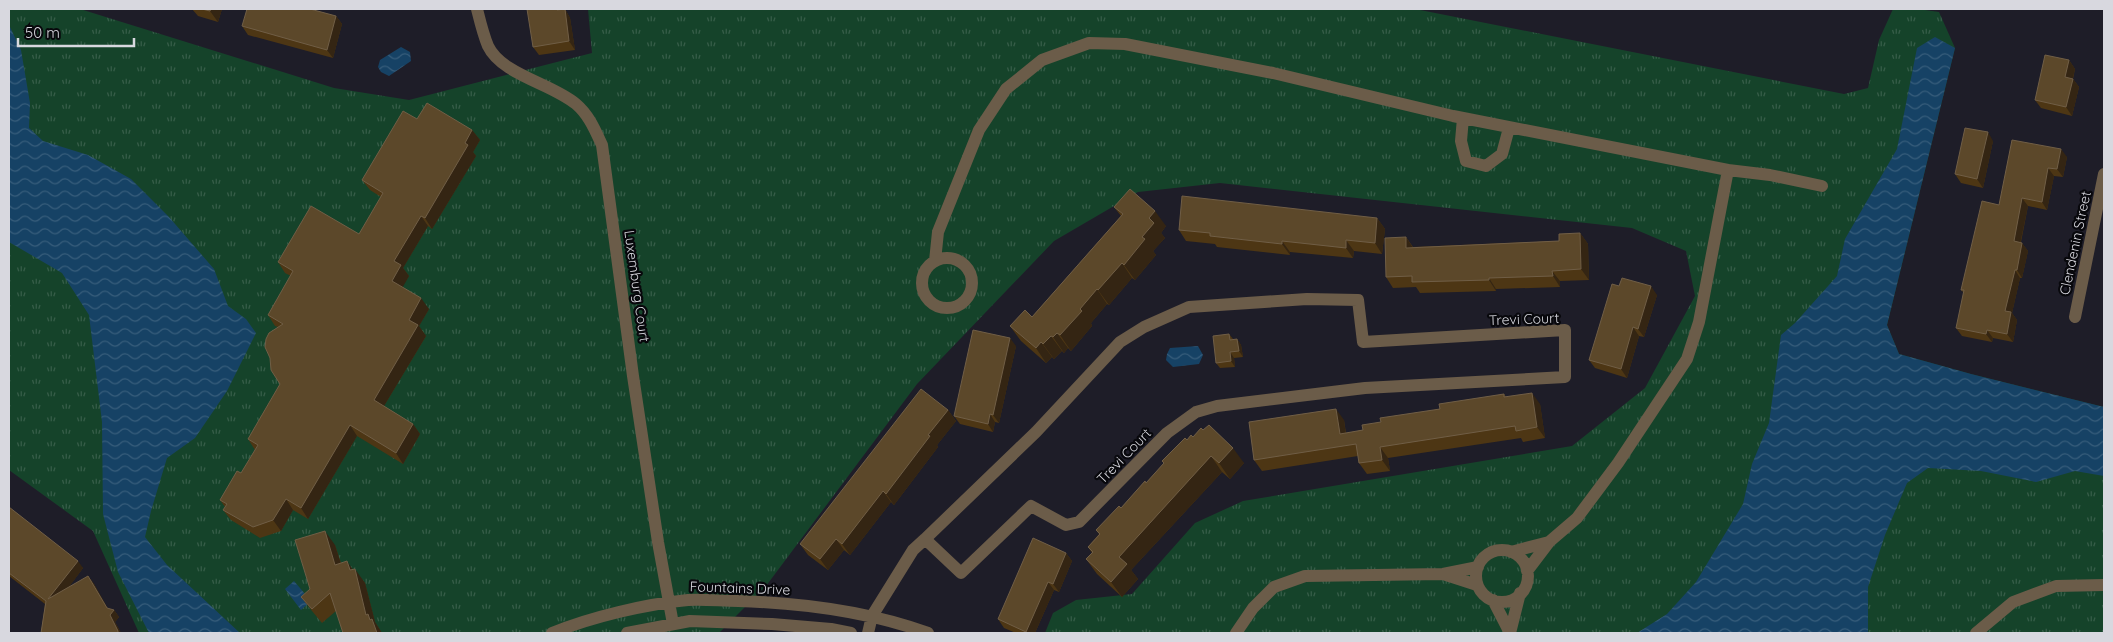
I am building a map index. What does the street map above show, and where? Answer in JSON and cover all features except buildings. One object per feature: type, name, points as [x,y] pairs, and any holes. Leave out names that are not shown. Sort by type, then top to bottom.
[{"type":"street","name":"Luxemburg Court","points":[[477,9],[488,47],[504,65],[523,76],[548,86],[576,104],[591,121],[602,145],[633,376],[658,542],[673,624]]},
{"type":"street","points":[[935,261],[951,258],[965,266],[970,272],[971,289],[963,302],[956,307],[940,307],[926,298],[923,290],[924,273],[935,261],[938,232],[979,130],[1006,89],[1042,60],[1089,43],[1124,44],[1273,72],[1509,128],[1822,186]]},
{"type":"street","points":[[1463,118],[1460,141],[1466,160],[1486,166],[1502,154],[1509,128]]},
{"type":"street","points":[[1527,572],[1549,542],[1577,518],[1618,463],[1687,359],[1699,322],[1728,170]]},
{"type":"street","name":"Clendenin Street","points":[[2075,318],[2104,174]]},
{"type":"street","name":"Trevi Court","points":[[868,633],[872,616],[913,550],[1036,432],[1120,342],[1144,327],[1189,307],[1307,299],[1358,300],[1363,342],[1565,330],[1564,377],[1364,388],[1216,406],[1196,412],[1167,433],[1080,522],[1066,525],[1031,506],[961,573],[925,539]]},
{"type":"street","points":[[1511,552],[1549,542]]},
{"type":"street","points":[[1477,585],[1476,575],[1478,567],[1488,554],[1503,550],[1511,552],[1524,563],[1527,580],[1520,593],[1510,633]]},
{"type":"street","points":[[1236,633],[1253,608],[1274,587],[1305,576],[1443,574],[1478,567]]},
{"type":"street","points":[[1443,574],[1477,585],[1486,596],[1493,600],[1502,602],[1511,600],[1520,593]]},
{"type":"street","points":[[1976,633],[2013,602],[2056,586],[2104,585]]},
{"type":"street","name":"Fountains Drive","points":[[552,633],[605,617],[690,600],[772,602],[844,610],[895,621],[928,633]]},
{"type":"street","points":[[1493,600],[1510,633]]},
{"type":"street","points":[[627,633],[690,621],[772,624],[831,629],[851,633]]},
{"type":"green space","points":[[9,9],[80,9],[334,88],[409,100],[592,53],[588,9],[1415,9],[1844,94],[1868,88],[1879,40],[1893,9],[1918,9],[1939,12],[1955,48],[1887,325],[1899,354],[2104,407],[2104,633],[1045,633],[1053,613],[1076,600],[1132,594],[1195,523],[1243,501],[1572,446],[1645,388],[1695,296],[1686,251],[1632,228],[1220,183],[1138,192],[1054,241],[917,384],[766,586],[719,633],[139,633],[93,531],[9,470]]},
{"type":"water","points":[[9,25],[21,50],[30,103],[29,128],[43,141],[88,155],[131,179],[169,217],[214,269],[228,306],[246,319],[256,333],[227,391],[195,438],[167,458],[145,537],[167,565],[240,633],[149,633],[118,572],[103,514],[102,422],[89,315],[62,273],[9,242]]},
{"type":"water","points":[[1935,37],[1955,48],[1887,325],[1899,354],[2104,407],[2104,476],[2075,471],[2036,482],[1981,471],[1928,468],[1907,483],[1885,535],[1868,587],[1868,633],[1637,633],[1667,614],[1696,582],[1743,504],[1752,464],[1769,423],[1781,335],[1795,323],[1837,276],[1845,239],[1897,149],[1917,48]]},
{"type":"water","points":[[401,47],[410,52],[411,61],[389,76],[381,72],[378,67],[380,60]]},
{"type":"water","points":[[1198,346],[1203,355],[1199,364],[1173,367],[1166,360],[1170,348]]},
{"type":"water","points":[[294,581],[311,601],[301,610],[285,589]]}]
